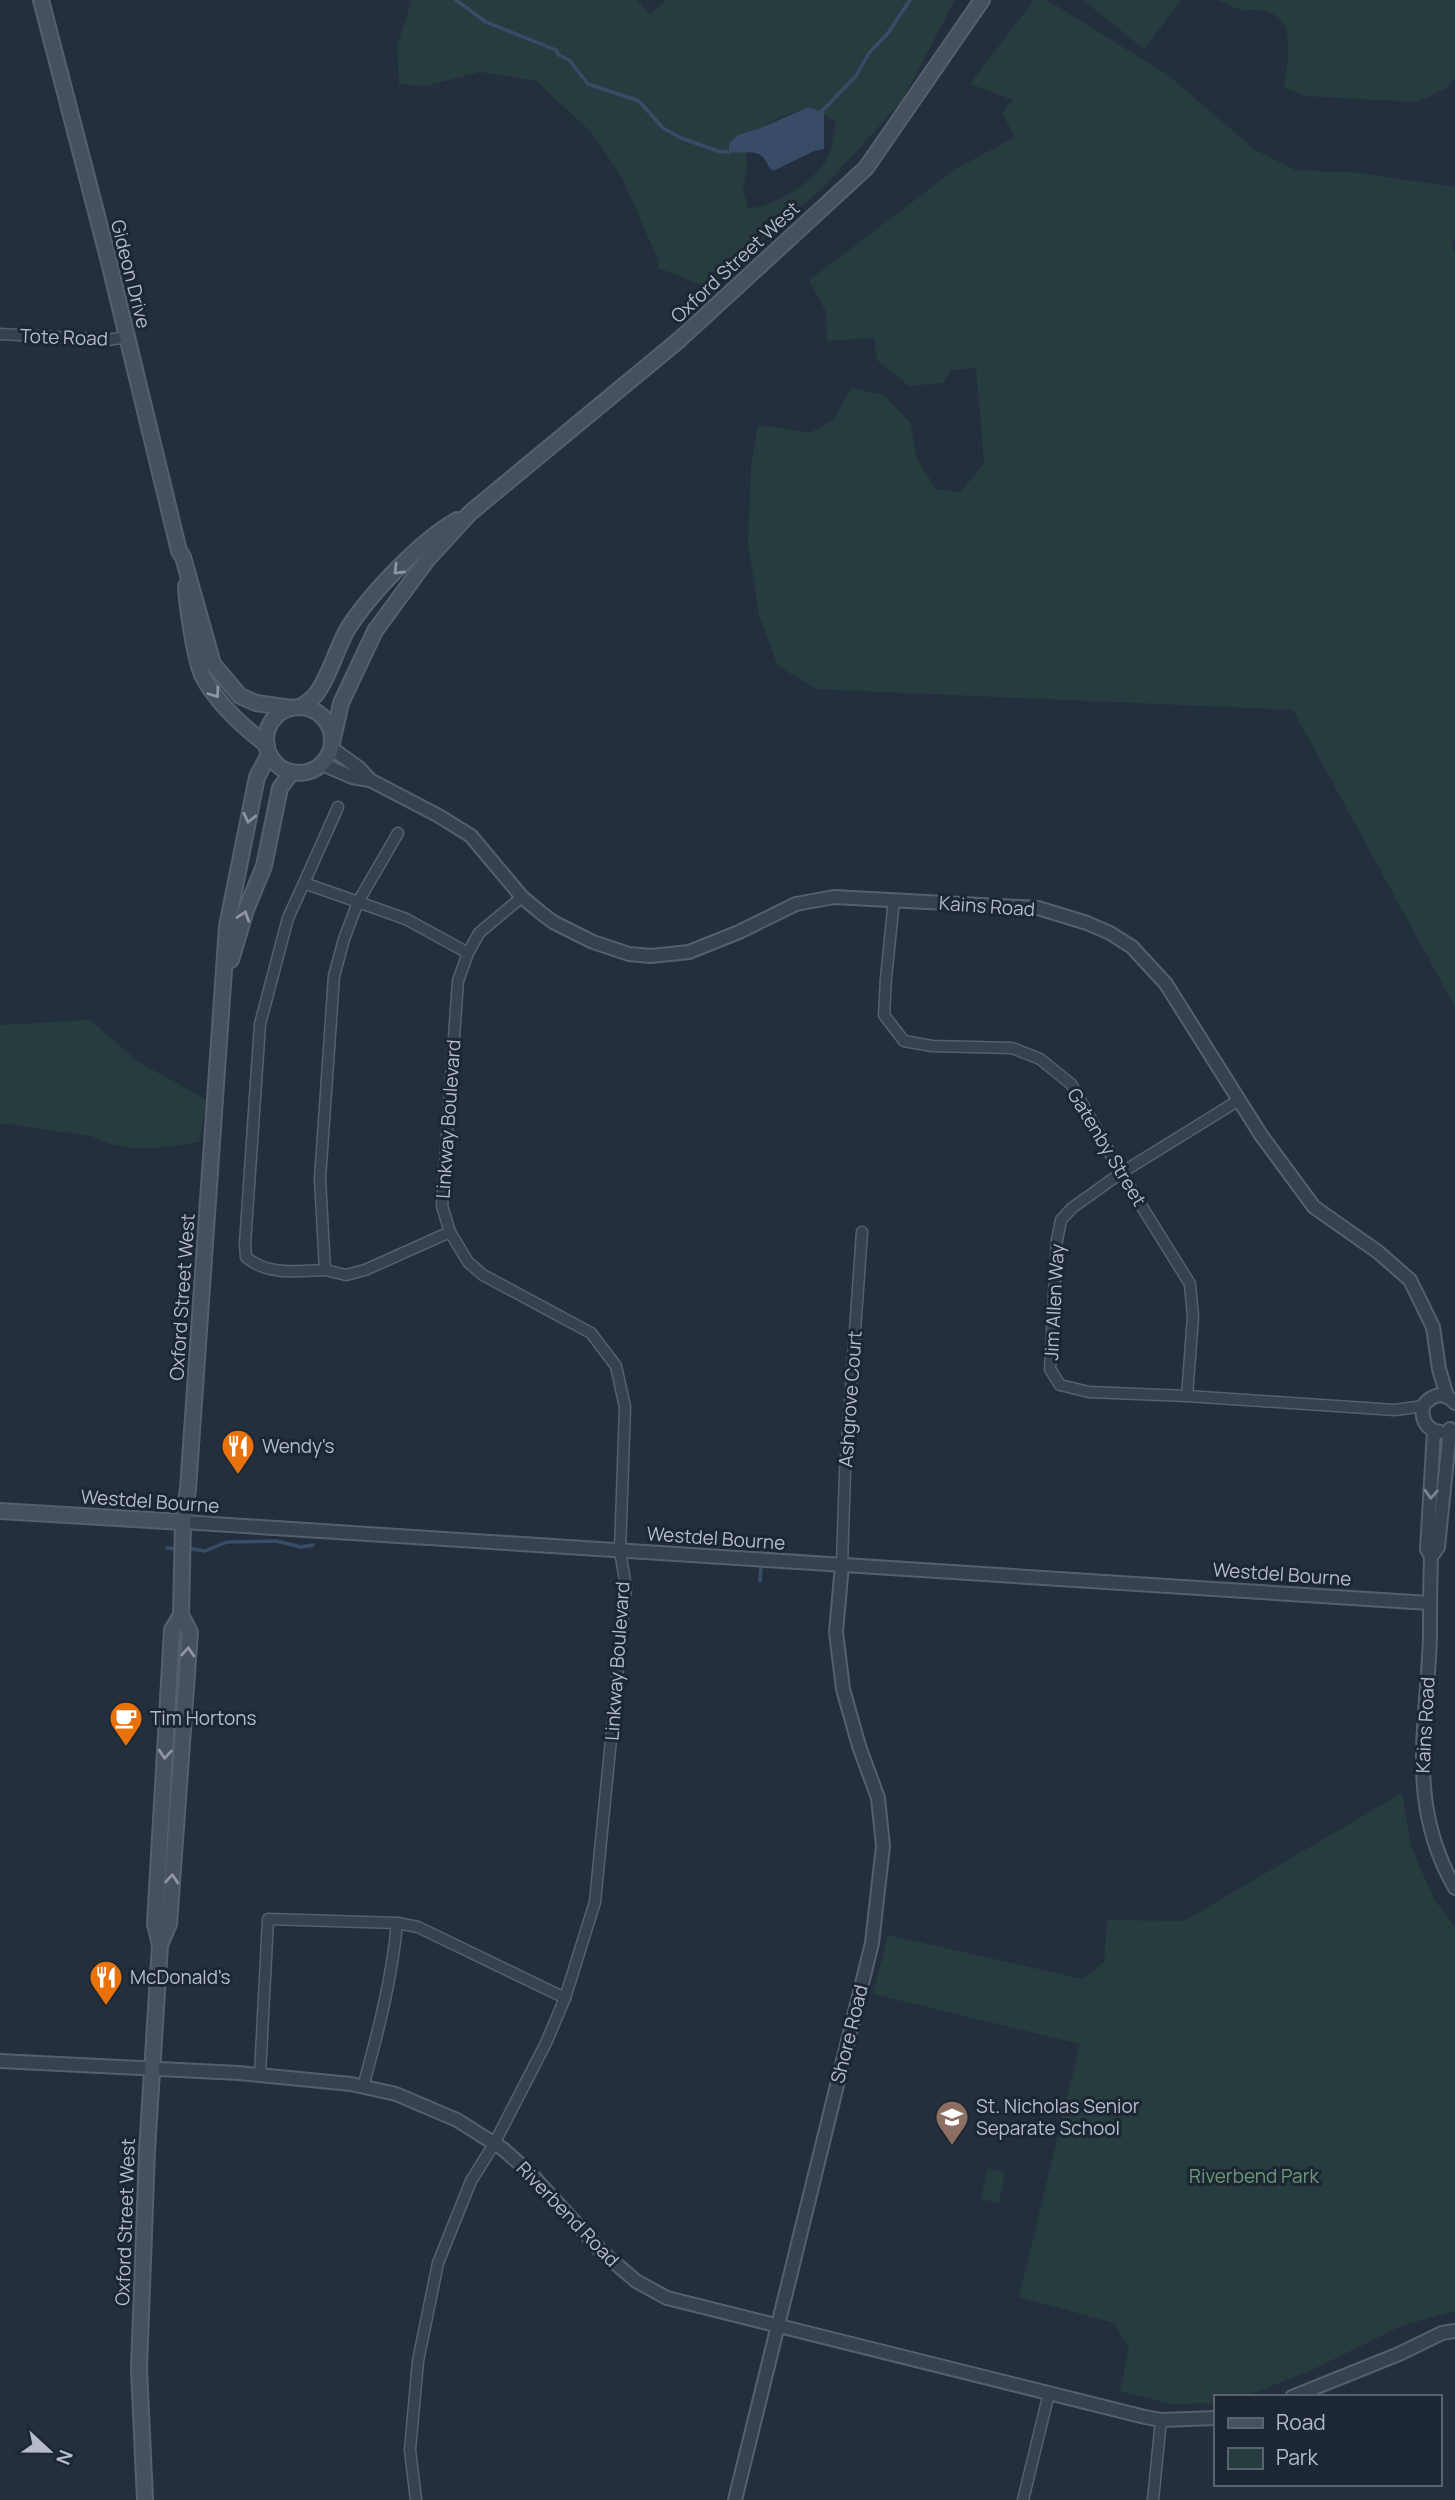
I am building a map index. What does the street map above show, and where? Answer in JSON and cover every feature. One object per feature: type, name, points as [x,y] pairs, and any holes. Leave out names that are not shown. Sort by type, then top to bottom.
[{"type":"main road","name":"Gideon Drive","points":[[41,0],[179,551],[184,557],[213,664],[240,696],[256,703],[296,708]]},
{"type":"main road","name":"Oxford Street West","points":[[332,745],[341,702],[375,631],[427,560],[471,513],[679,340],[866,168],[982,0]]},
{"type":"main road","name":"Oxford Street West","points":[[296,708],[317,694],[346,632],[365,603],[445,527],[471,513]]},
{"type":"main road","name":"Gideon Drive","points":[[184,557],[187,607],[202,676],[228,711],[268,749]]},
{"type":"main road","points":[[296,708],[311,709],[327,723],[332,745],[322,764],[308,772],[292,772],[275,763],[268,749],[267,735],[275,719],[296,708]]},
{"type":"main road","name":"Oxford Street West","points":[[145,2500],[139,2369],[151,2069],[160,1945],[169,1924],[190,1632],[181,1615],[183,1522],[188,1489],[227,926],[257,776],[268,749]]},
{"type":"main road","name":"Oxford Street West","points":[[225,982],[246,910],[264,866],[280,788],[292,772]]},
{"type":"main road","name":"Westdel Bourne","points":[[0,1511],[183,1522]]},
{"type":"street","name":"Tote Road","points":[[0,334],[107,340],[127,337]]},
{"type":"street","name":"Kains Road","points":[[332,745],[370,780]]},
{"type":"street","name":"Kains Road","points":[[322,764],[352,777],[370,780],[439,816],[471,836],[522,897],[553,922],[593,942],[629,954],[651,956],[689,952],[739,932],[796,904],[834,897],[1038,908],[1110,933],[1132,947],[1166,984],[1261,1135],[1314,1207],[1378,1252],[1410,1280],[1433,1326],[1439,1369],[1451,1399]]},
{"type":"street","points":[[338,807],[288,918],[260,1024],[246,1257],[255,1265],[267,1269],[325,1270],[346,1275],[365,1270],[450,1233]]},
{"type":"street","points":[[325,1270],[320,1179],[334,976],[358,902],[398,833]]},
{"type":"street","points":[[304,883],[406,919],[468,953]]},
{"type":"street","name":"Linkway Boulevard","points":[[416,2500],[411,2450],[418,2361],[438,2263],[471,2181],[494,2144],[546,2043],[565,1998],[595,1902],[626,1587],[620,1551],[625,1407],[617,1366],[590,1333],[483,1275],[468,1262],[450,1233],[442,1206],[458,981],[468,953],[480,933],[522,897]]},
{"type":"street","name":"Gatenby Street","points":[[894,900],[884,1016],[904,1041],[932,1046],[1012,1048],[1040,1059],[1071,1084],[1121,1173],[1191,1284],[1193,1317],[1187,1396]]},
{"type":"street","name":"Jim Allen Way","points":[[1239,1100],[1121,1173],[1072,1208],[1061,1220],[1057,1240],[1050,1369],[1060,1385],[1088,1392],[1395,1410],[1423,1420]]},
{"type":"street","name":"Ashgrove Court","points":[[842,1565],[845,1472],[862,1232]]},
{"type":"street","name":"Kains Road","points":[[1423,1420],[1439,1369]]},
{"type":"street","points":[[1427,1402],[1441,1395],[1451,1399]]},
{"type":"street","name":"Jim Allen Way","points":[[1395,1410],[1427,1402]]},
{"type":"street","points":[[1423,1420],[1434,1431],[1452,1427]]},
{"type":"street","name":"Kains Road","points":[[1431,1557],[1438,1547],[1452,1427]]},
{"type":"street","name":"Kains Road","points":[[1434,1431],[1427,1549],[1431,1557],[1430,1637],[1423,1725],[1422,1782],[1431,1833],[1455,1888]]},
{"type":"street","name":"Westdel Bourne","points":[[183,1522],[1429,1603]]},
{"type":"street","name":"Shore Road","points":[[735,2500],[872,1943],[883,1846],[878,1798],[859,1746],[843,1689],[836,1632],[842,1565]]},
{"type":"street","points":[[260,2075],[268,1919],[397,1923],[418,1927],[565,1998]]},
{"type":"street","points":[[363,2087],[387,1996],[397,1923]]},
{"type":"street","name":"Riverbend Road","points":[[0,2061],[260,2075],[363,2087],[396,2094],[457,2120],[494,2144],[529,2172],[601,2251],[636,2281],[678,2301],[1161,2420],[1214,2418]]},
{"type":"street","points":[[1297,2395],[1399,2354],[1442,2333],[1455,2331]]},
{"type":"street","points":[[1023,2500],[1049,2393]]},
{"type":"street","points":[[1153,2500],[1161,2420]]},
{"type":"green space","points":[[409,0],[637,0],[651,15],[665,0],[955,0],[902,101],[824,187],[707,287],[658,268],[658,260],[623,179],[591,132],[536,81],[480,72],[425,86],[399,84],[397,46],[411,2]],"holes":[[[811,107],[836,122],[829,155],[816,173],[782,198],[748,208],[743,189],[747,165],[746,142],[753,135],[776,120]]]},
{"type":"green space","points":[[1034,0],[1047,0],[1168,75],[1255,150],[1295,170],[1359,173],[1455,187],[1455,239],[1452,244],[1455,253],[1455,1007],[1293,710],[816,689],[778,666],[759,616],[748,542],[751,467],[758,425],[810,433],[834,419],[851,388],[884,395],[911,424],[916,457],[936,489],[960,492],[984,464],[976,368],[951,370],[943,383],[909,386],[877,360],[874,338],[827,341],[826,312],[809,280],[957,168],[1015,137],[1002,113],[1013,100],[970,84]]},
{"type":"green space","points":[[1083,0],[1182,0],[1144,49]]},
{"type":"green space","points":[[1218,0],[1455,0],[1455,78],[1448,87],[1418,102],[1305,96],[1284,88],[1288,40],[1281,21],[1273,14],[1240,9]]},
{"type":"green space","points":[[90,1020],[137,1061],[207,1100],[199,1142],[130,1147],[104,1142],[91,1136],[0,1123],[0,1025]]},
{"type":"green space","name":"Riverbend Park","points":[[1402,1793],[1411,1846],[1434,1899],[1455,1927],[1455,2311],[1401,2326],[1314,2369],[1254,2393],[1214,2395],[1214,2403],[1172,2404],[1120,2391],[1129,2348],[1114,2323],[1019,2297],[1080,2044],[873,1994],[888,1935],[1082,1979],[1104,1962],[1107,1920],[1184,1921]]},
{"type":"green space","points":[[988,2168],[1005,2172],[999,2203],[981,2199]]},
{"type":"water","points":[[809,107],[824,113],[824,149],[814,151],[773,171],[760,155],[752,152],[729,152],[729,143],[738,135]]},
{"type":"waterway","points":[[456,0],[486,22],[556,50],[559,55],[569,60],[588,84],[639,101],[663,128],[681,138],[718,151],[729,152]]},
{"type":"waterway","points":[[821,112],[856,76],[869,53],[888,33],[910,0]]},
{"type":"waterway","points":[[187,1548],[205,1551],[227,1542],[276,1541],[301,1547],[313,1545]]},
{"type":"waterway","points":[[760,1581],[763,1543]]},
{"type":"waterway","points":[[167,1548],[179,1549]]},
{"type":"place","name":"Wendy's","points":[[238,1476]]},
{"type":"place","name":"Tim Hortons","points":[[126,1748]]},
{"type":"place","name":"McDonald's","points":[[106,2007]]},
{"type":"place","name":"St. Nicholas Senior Separate School","points":[[952,2147]]}]
